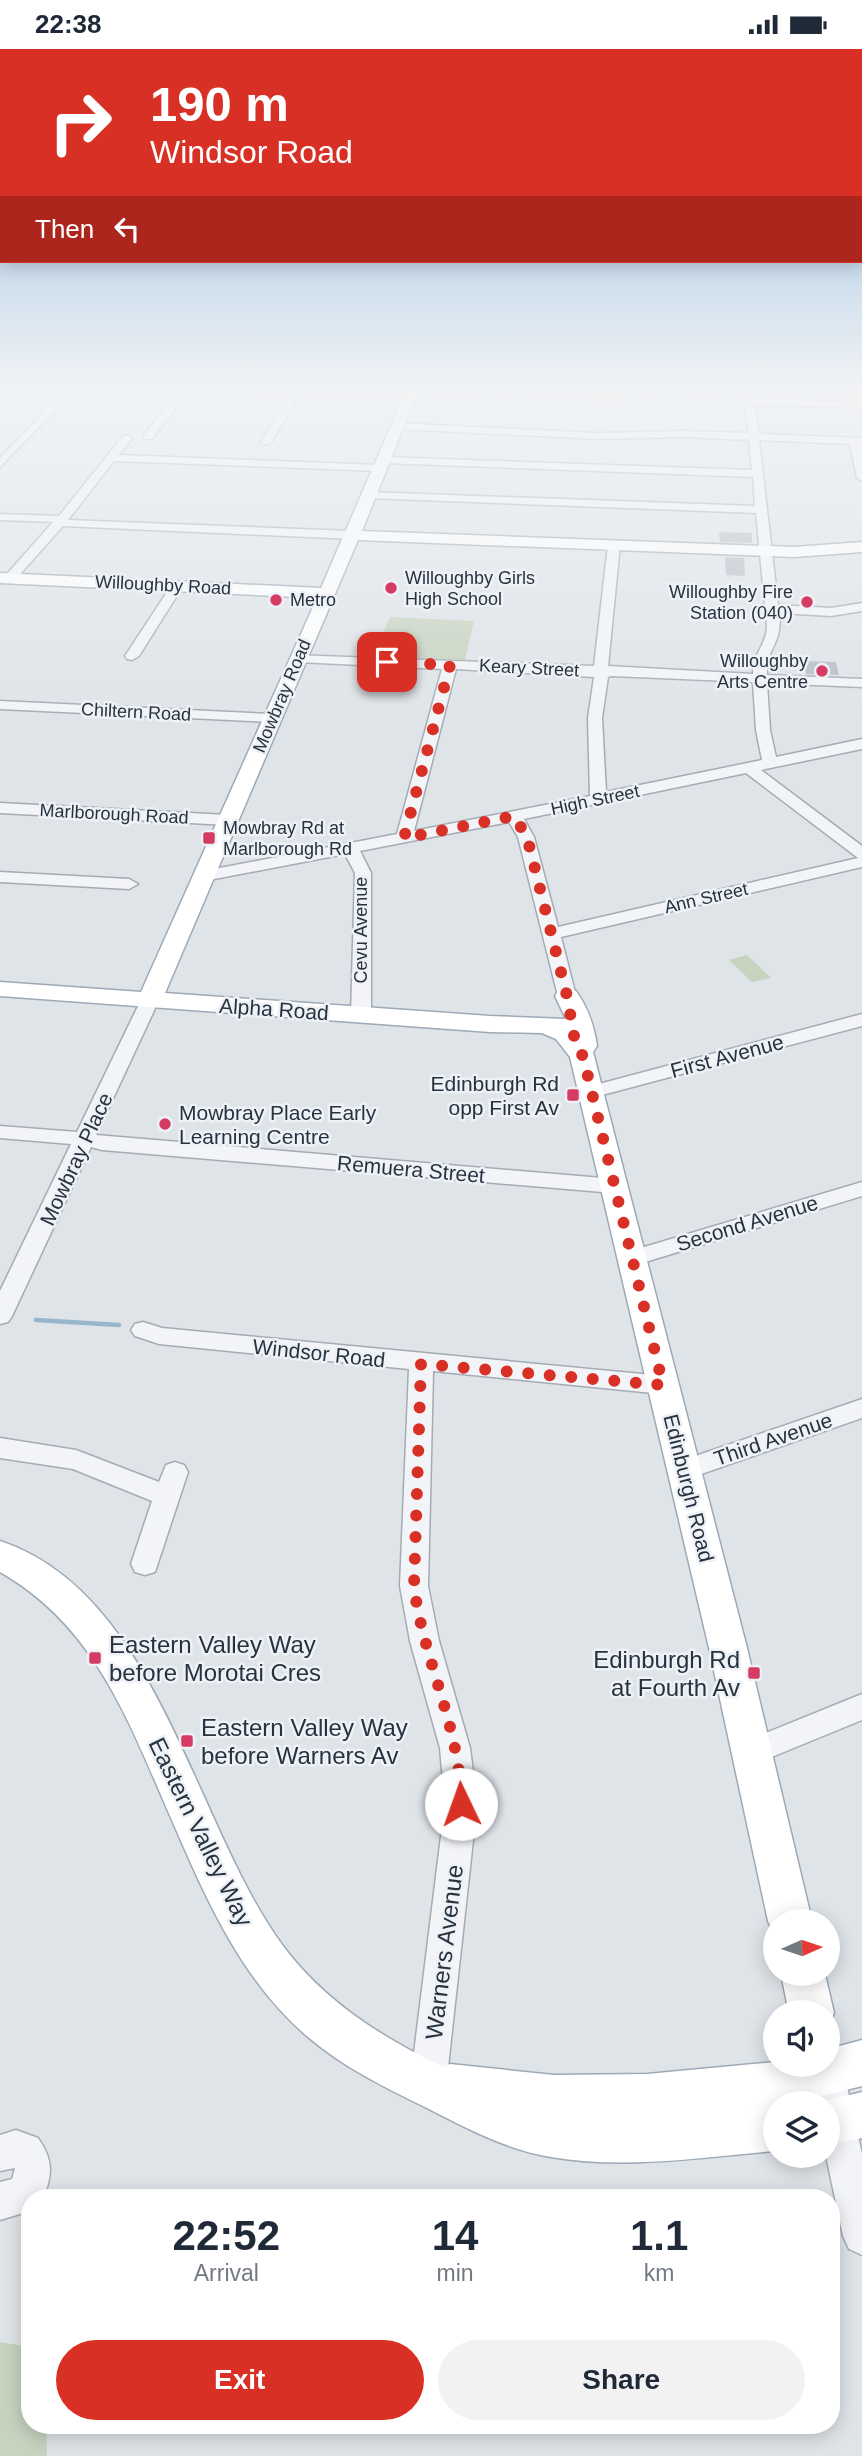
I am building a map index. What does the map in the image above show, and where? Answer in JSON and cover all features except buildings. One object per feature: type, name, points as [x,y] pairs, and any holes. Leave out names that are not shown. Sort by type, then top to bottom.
[{"type":"main road","name":"Mowbray Road","points":[[150,1000],[365,503]]},
{"type":"main road","points":[[352,535],[767,551],[822,552],[862,547]]},
{"type":"main road","name":"Willoughby Road","points":[[5,578],[273,590],[330,584]]},
{"type":"main road","name":"Alpha Road","points":[[0,989],[571,1028]]},
{"type":"main road","name":"Edinburgh Road","points":[[571,1028],[591,1092],[684,1469],[787,1909]]},
{"type":"main road","name":"Eastern Valley Way","points":[[0,1555],[56,1590],[80,1612],[104,1641],[131,1685],[237,1912],[283,1980],[303,2003],[341,2036],[375,2059],[499,2120],[552,2134],[636,2137],[763,2128]]},
{"type":"main road","name":"Eastern Valley Way","points":[[428,2085],[593,2099],[777,2085],[804,2077]]},
{"type":"street","points":[[5,578],[76,503]]},
{"type":"street","points":[[587,503],[763,510]]},
{"type":"street","points":[[762,503],[774,638],[760,657],[764,746],[771,763]]},
{"type":"street","points":[[0,517],[352,535]]},
{"type":"street","points":[[598,799],[595,718],[614,545]]},
{"type":"street","points":[[132,656],[177,586]]},
{"type":"street","points":[[773,609],[831,612],[862,607]]},
{"type":"street","name":"Keary Street","points":[[298,658],[862,683]]},
{"type":"street","points":[[404,838],[450,665]]},
{"type":"street","name":"Chiltern Road","points":[[0,705],[272,719]]},
{"type":"street","name":"High Street","points":[[204,876],[350,849],[862,744]]},
{"type":"street","points":[[749,768],[862,854]]},
{"type":"street","name":"Marlborough Road","points":[[0,808],[228,820]]},
{"type":"street","name":"Edinburgh Road","points":[[514,816],[527,837],[571,1028]]},
{"type":"street","name":"Cevu Avenue","points":[[350,849],[363,873],[361,1015]]},
{"type":"street","name":"Ann Street","points":[[551,934],[862,862]]},
{"type":"street","points":[[0,877],[129,884]]},
{"type":"street","name":"Mowbray Place","points":[[0,1316],[150,1000]]},
{"type":"street","name":"First Avenue","points":[[591,1092],[862,1020]]},
{"type":"street","name":"Remuera Street","points":[[0,1132],[86,1139],[116,1145],[614,1186]]},
{"type":"street","name":"Second Avenue","points":[[632,1258],[862,1189]]},
{"type":"street","name":"Windsor Road","points":[[142,1330],[159,1336],[421,1364],[663,1385]]},
{"type":"street","name":"Warners Avenue","points":[[421,1364],[414,1586],[417,1613],[455,1744],[461,1781],[461,1804],[428,2085]]},
{"type":"street","name":"Third Avenue","points":[[684,1469],[862,1408]]},
{"type":"street","points":[[0,1448],[76,1459],[171,1484],[145,1564]]},
{"type":"street","points":[[752,1752],[862,1707]]},
{"type":"street","points":[[838,2077],[842,2119],[862,2235]]},
{"type":"street","points":[[0,2153],[16,2148],[25,2151],[35,2167],[34,2177],[26,2189]]},
{"type":"street","points":[[0,2201],[13,2200],[21,2196]]},
{"type":"green space","points":[[390,617],[474,621],[465,660],[389,656],[379,643]]},
{"type":"green space","points":[[747,955],[771,978],[752,982],[729,960]]},
{"type":"green space","points":[[0,2342],[21,2346],[21,2434],[46,2434],[47,2456],[0,2456]]},
{"type":"waterway","points":[[36,1320],[119,1325]]},
{"type":"place","name":"Willoughby Girls High School","points":[[391,588]]},
{"type":"place","name":"Metro","points":[[276,600]]},
{"type":"place","name":"Willoughby Fire Station (040)","points":[[807,602]]},
{"type":"place","name":"Willoughby Arts Centre","points":[[822,671]]},
{"type":"place","name":"Mowbray Rd at Marlborough Rd","points":[[209,838]]},
{"type":"place","name":"Edinburgh Rd opp First Av","points":[[573,1095]]},
{"type":"place","name":"Mowbray Place Early Learning Centre","points":[[165,1124]]},
{"type":"place","name":"Eastern Valley Way before Morotai Cres","points":[[95,1658]]},
{"type":"place","name":"Edinburgh Rd at Fourth Av","points":[[754,1673]]},
{"type":"place","name":"Eastern Valley Way before Warners Av","points":[[187,1741]]},
{"type":"route","points":[[387,662],[450,665],[404,838],[514,816],[527,837],[567,996],[576,1047],[583,1056],[663,1385],[421,1364],[414,1586],[417,1613],[456,1749],[461,1804]]}]
